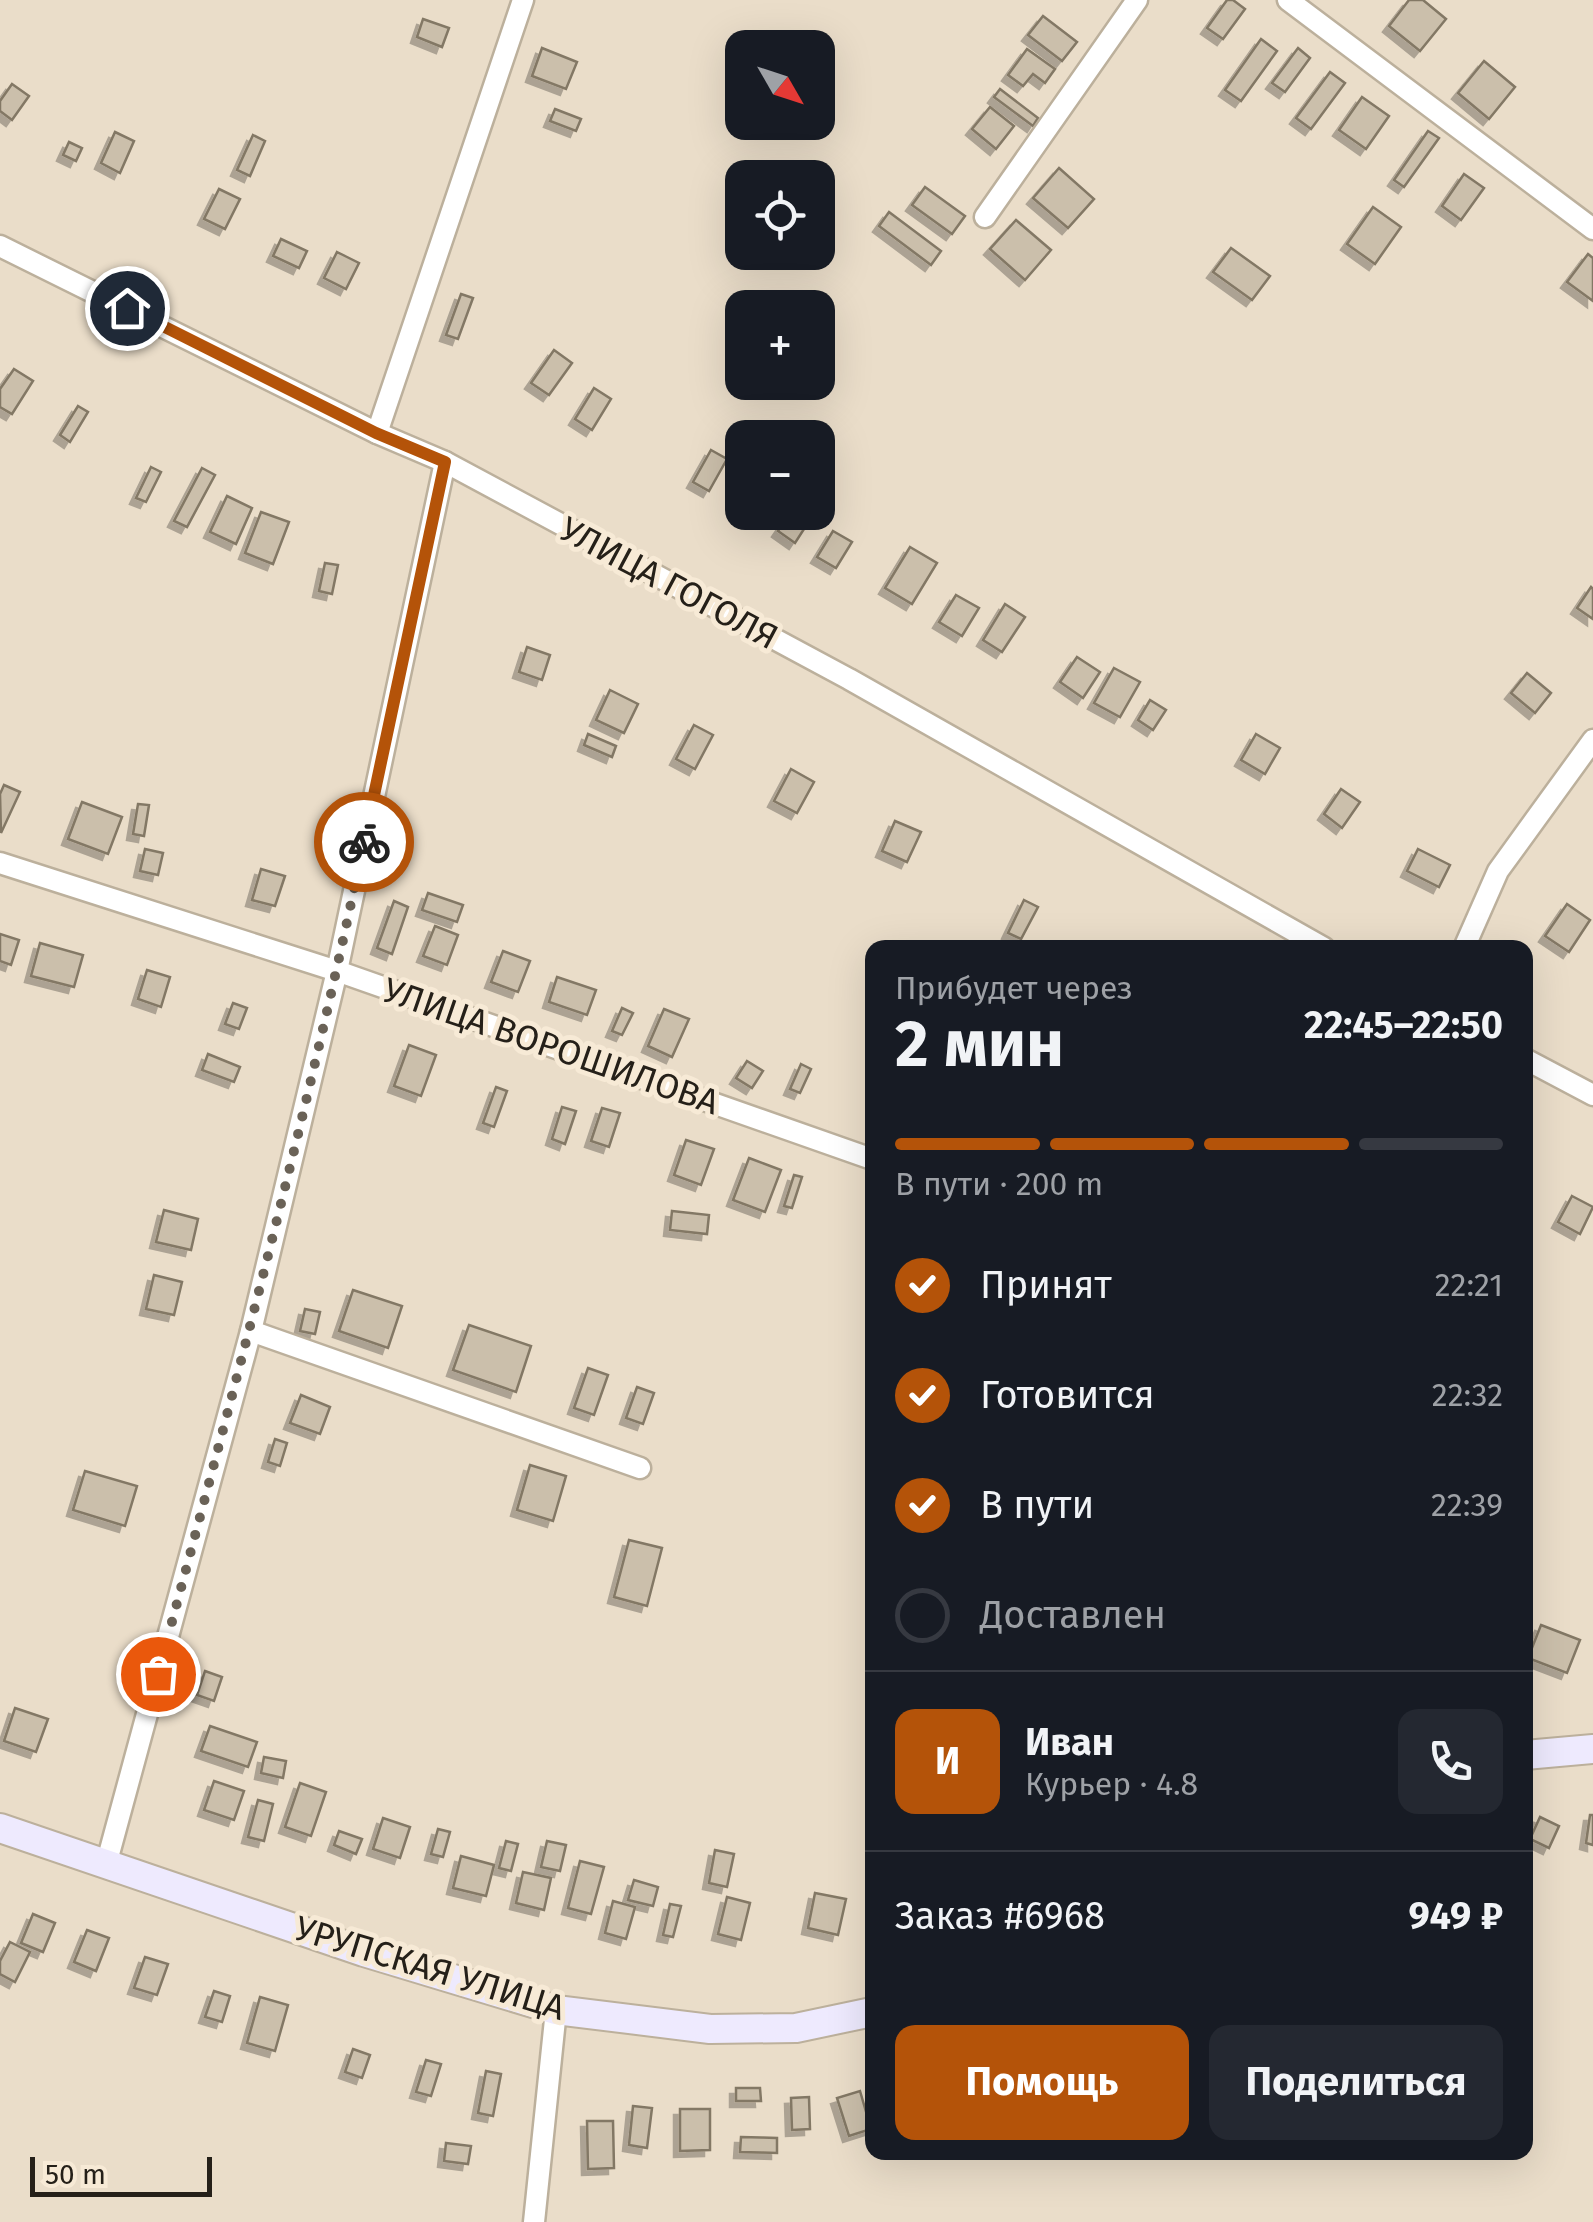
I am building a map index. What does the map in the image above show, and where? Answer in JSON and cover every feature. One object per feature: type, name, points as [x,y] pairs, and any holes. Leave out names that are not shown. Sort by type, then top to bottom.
[{"type":"street","points":[[376,433],[523,0]]},
{"type":"street","points":[[985,217],[1137,0]]},
{"type":"street","points":[[1288,0],[1593,229]]},
{"type":"street","name":"УЛИЦА ГОГОЛЯ","points":[[0,246],[376,433],[445,462],[849,680],[1310,940]]},
{"type":"street","points":[[106,1865],[250,1330],[337,971],[445,462]]},
{"type":"street","points":[[1468,940],[1498,871],[1593,740]]},
{"type":"street","name":"УЛИЦА ВОРОШИЛОВА","points":[[0,863],[337,971],[865,1157]]},
{"type":"street","points":[[1533,1063],[1593,1096]]},
{"type":"street","points":[[250,1330],[640,1468]]},
{"type":"street","points":[[1533,1754],[1593,1749]]},
{"type":"street","name":"УРУПСКАЯ УЛИЦА","points":[[0,1828],[364,1952],[556,2010],[710,2029],[796,2028],[865,2013]]},
{"type":"street","points":[[534,2222],[556,2010]]},
{"type":"building","points":[[1227,0],[1245,9],[1223,39],[1207,28]]},
{"type":"building","points":[[1409,0],[1423,0],[1446,19],[1420,51],[1389,26]]},
{"type":"building","points":[[1043,16],[1077,42],[1062,61],[1028,35]]},
{"type":"building","points":[[423,19],[449,28],[442,47],[417,37]]},
{"type":"building","points":[[1261,39],[1277,51],[1241,101],[1225,90]]},
{"type":"building","points":[[542,48],[577,62],[566,89],[532,76]]},
{"type":"building","points":[[1298,48],[1310,58],[1285,92],[1272,83]]},
{"type":"building","points":[[1027,49],[1055,69],[1045,83],[1033,74],[1023,86],[1008,75]]},
{"type":"building","points":[[1484,61],[1515,87],[1489,119],[1458,93]]},
{"type":"building","points":[[1330,72],[1345,83],[1311,129],[1296,118]]},
{"type":"building","points":[[12,84],[29,96],[12,120],[0,111],[0,101]]},
{"type":"building","points":[[1000,89],[1038,118],[1033,126],[994,97]]},
{"type":"building","points":[[1362,97],[1389,116],[1366,149],[1339,130]]},
{"type":"building","points":[[990,107],[1014,126],[996,149],[972,129]]},
{"type":"building","points":[[555,109],[581,119],[576,131],[550,121]]},
{"type":"building","points":[[1428,131],[1439,138],[1404,187],[1394,180]]},
{"type":"building","points":[[115,132],[134,141],[120,173],[101,163]]},
{"type":"building","points":[[253,135],[265,141],[250,176],[237,170]]},
{"type":"building","points":[[69,142],[82,148],[76,161],[63,155]]},
{"type":"building","points":[[1059,168],[1094,199],[1068,228],[1033,198]]},
{"type":"building","points":[[1464,174],[1484,188],[1461,220],[1442,206]]},
{"type":"building","points":[[925,187],[965,216],[952,234],[912,205]]},
{"type":"building","points":[[219,189],[240,199],[225,229],[204,219]]},
{"type":"building","points":[[1373,207],[1401,227],[1375,264],[1347,244]]},
{"type":"building","points":[[889,212],[941,251],[931,265],[879,226]]},
{"type":"building","points":[[1016,220],[1051,250],[1025,280],[990,249]]},
{"type":"building","points":[[281,239],[307,251],[299,268],[273,256]]},
{"type":"building","points":[[1231,248],[1270,276],[1252,300],[1213,272]]},
{"type":"building","points":[[337,252],[359,263],[346,289],[324,278]]},
{"type":"building","points":[[1588,254],[1593,258],[1593,301],[1567,282]]},
{"type":"building","points":[[461,294],[473,298],[458,339],[446,335]]},
{"type":"building","points":[[554,350],[572,363],[549,395],[531,383]]},
{"type":"building","points":[[14,369],[33,381],[12,414],[0,407],[0,389]]},
{"type":"building","points":[[594,388],[611,399],[592,430],[575,419]]},
{"type":"building","points":[[78,406],[88,412],[70,442],[60,435]]},
{"type":"building","points":[[711,450],[725,458],[709,491],[693,482]]},
{"type":"building","points":[[151,467],[161,472],[146,502],[136,498]]},
{"type":"building","points":[[202,468],[215,475],[187,527],[174,521]]},
{"type":"building","points":[[227,496],[252,508],[236,544],[210,532]]},
{"type":"building","points":[[261,512],[289,522],[273,564],[245,553]]},
{"type":"building","points":[[779,530],[803,530],[795,543]]},
{"type":"building","points":[[833,531],[852,542],[836,568],[817,557]]},
{"type":"building","points":[[910,547],[937,563],[912,604],[885,588]]},
{"type":"building","points":[[325,563],[338,565],[332,594],[319,591]]},
{"type":"building","points":[[1593,589],[1593,619],[1577,608]]},
{"type":"building","points":[[956,595],[979,608],[962,636],[939,622]]},
{"type":"building","points":[[1005,604],[1025,617],[1002,652],[983,640]]},
{"type":"building","points":[[527,647],[550,655],[542,680],[519,672]]},
{"type":"building","points":[[1077,657],[1100,672],[1083,698],[1060,682]]},
{"type":"building","points":[[1114,668],[1140,682],[1120,717],[1094,703]]},
{"type":"building","points":[[1527,673],[1551,693],[1535,713],[1511,693]]},
{"type":"building","points":[[610,690],[638,704],[624,733],[596,720]]},
{"type":"building","points":[[1150,700],[1166,710],[1153,730],[1138,720]]},
{"type":"building","points":[[694,725],[713,735],[695,769],[676,759]]},
{"type":"building","points":[[588,734],[616,746],[612,757],[584,745]]},
{"type":"building","points":[[1256,734],[1280,748],[1265,774],[1241,760]]},
{"type":"building","points":[[791,769],[814,782],[797,813],[774,801]]},
{"type":"building","points":[[4,785],[20,792],[1,833],[0,794]]},
{"type":"building","points":[[1341,789],[1360,802],[1342,828],[1324,814]]},
{"type":"building","points":[[82,802],[122,817],[108,854],[68,839]]},
{"type":"building","points":[[138,804],[149,805],[144,836],[133,834]]},
{"type":"building","points":[[895,821],[921,832],[907,862],[882,851]]},
{"type":"building","points":[[145,849],[163,853],[158,875],[140,871]]},
{"type":"building","points":[[1418,849],[1450,865],[1439,887],[1407,871]]},
{"type":"building","points":[[261,869],[285,876],[275,906],[252,900]]},
{"type":"building","points":[[428,893],[463,905],[457,922],[422,910]]},
{"type":"building","points":[[1024,900],[1038,907],[1021,939],[1008,933]]},
{"type":"building","points":[[394,901],[408,907],[392,954],[377,948]]},
{"type":"building","points":[[1567,904],[1590,920],[1569,952],[1545,936]]},
{"type":"building","points":[[435,926],[458,935],[447,965],[423,956]]},
{"type":"building","points":[[0,934],[19,940],[11,965],[0,961]]},
{"type":"building","points":[[40,943],[83,955],[74,987],[31,976]]},
{"type":"building","points":[[503,951],[530,961],[518,992],[491,982]]},
{"type":"building","points":[[147,970],[170,977],[161,1007],[138,999]]},
{"type":"building","points":[[557,977],[596,990],[587,1015],[549,1002]]},
{"type":"building","points":[[233,1003],[247,1008],[239,1029],[225,1024]]},
{"type":"building","points":[[622,1008],[633,1013],[622,1035],[612,1031]]},
{"type":"building","points":[[664,1009],[689,1019],[672,1057],[648,1046]]},
{"type":"building","points":[[409,1045],[436,1055],[421,1096],[394,1086]]},
{"type":"building","points":[[208,1054],[240,1067],[234,1082],[202,1070]]},
{"type":"building","points":[[747,1061],[763,1071],[752,1088],[736,1078]]},
{"type":"building","points":[[801,1064],[811,1069],[800,1093],[790,1089]]},
{"type":"building","points":[[496,1087],[507,1091],[494,1127],[483,1123]]},
{"type":"building","points":[[562,1107],[576,1111],[565,1144],[552,1139]]},
{"type":"building","points":[[602,1108],[620,1113],[609,1147],[591,1141]]},
{"type":"building","points":[[686,1140],[714,1149],[701,1185],[674,1175]]},
{"type":"building","points":[[749,1158],[781,1170],[765,1212],[733,1200]]},
{"type":"building","points":[[794,1175],[802,1177],[792,1208],[784,1206]]},
{"type":"building","points":[[1572,1196],[1593,1207],[1580,1234],[1558,1222]]},
{"type":"building","points":[[164,1210],[198,1219],[191,1250],[156,1242]]},
{"type":"building","points":[[672,1211],[709,1215],[707,1234],[670,1230]]},
{"type":"building","points":[[154,1275],[182,1282],[174,1315],[146,1309]]},
{"type":"building","points":[[353,1290],[402,1306],[388,1348],[339,1331]]},
{"type":"building","points":[[305,1309],[320,1312],[315,1334],[300,1331]]},
{"type":"building","points":[[469,1325],[531,1346],[516,1392],[453,1370]]},
{"type":"building","points":[[588,1368],[608,1375],[594,1415],[574,1408]]},
{"type":"building","points":[[637,1387],[654,1393],[643,1424],[626,1418]]},
{"type":"building","points":[[301,1395],[330,1407],[320,1434],[290,1423]]},
{"type":"building","points":[[275,1439],[287,1443],[280,1466],[268,1462]]},
{"type":"building","points":[[530,1465],[566,1476],[553,1521],[517,1510]]},
{"type":"building","points":[[85,1471],[137,1486],[125,1526],[73,1510]]},
{"type":"building","points":[[629,1540],[662,1548],[647,1606],[614,1597]]},
{"type":"building","points":[[1541,1625],[1580,1640],[1567,1673],[1533,1660],[1533,1645]]},
{"type":"building","points":[[205,1671],[222,1677],[214,1701],[197,1695]]},
{"type":"building","points":[[15,1708],[48,1719],[36,1752],[4,1741]]},
{"type":"building","points":[[210,1726],[257,1742],[248,1767],[201,1751]]},
{"type":"building","points":[[264,1757],[286,1761],[283,1778],[261,1773]]},
{"type":"building","points":[[214,1781],[244,1791],[234,1820],[204,1810]]},
{"type":"building","points":[[300,1783],[326,1792],[311,1836],[285,1827]]},
{"type":"building","points":[[258,1800],[273,1804],[264,1841],[248,1837]]},
{"type":"building","points":[[1593,1815],[1593,1845],[1586,1843]]},
{"type":"building","points":[[1540,1817],[1559,1826],[1549,1848],[1533,1840]]},
{"type":"building","points":[[383,1818],[410,1827],[400,1858],[373,1849]]},
{"type":"building","points":[[438,1829],[450,1832],[443,1857],[431,1854]]},
{"type":"building","points":[[339,1831],[362,1839],[356,1854],[334,1845]]},
{"type":"building","points":[[506,1841],[518,1844],[511,1871],[499,1868]]},
{"type":"building","points":[[547,1841],[566,1845],[560,1871],[541,1867]]},
{"type":"building","points":[[715,1850],[734,1854],[727,1887],[709,1883]]},
{"type":"building","points":[[461,1856],[494,1865],[486,1896],[453,1888]]},
{"type":"building","points":[[580,1861],[604,1867],[591,1914],[568,1908]]},
{"type":"building","points":[[523,1872],[551,1878],[544,1910],[516,1903]]},
{"type":"building","points":[[634,1880],[658,1887],[653,1906],[628,1900]]},
{"type":"building","points":[[815,1893],[846,1899],[838,1935],[808,1928]]},
{"type":"building","points":[[727,1897],[750,1903],[741,1940],[718,1934]]},
{"type":"building","points":[[613,1901],[635,1907],[626,1939],[605,1933]]},
{"type":"building","points":[[670,1904],[681,1906],[673,1937],[663,1935]]},
{"type":"building","points":[[33,1914],[55,1923],[43,1952],[21,1943]]},
{"type":"building","points":[[87,1930],[109,1938],[96,1971],[74,1962]]},
{"type":"building","points":[[10,1942],[30,1952],[15,1982],[0,1974],[0,1961]]},
{"type":"building","points":[[145,1957],[168,1964],[157,1995],[134,1988]]},
{"type":"building","points":[[214,1991],[230,1996],[222,2022],[205,2017]]},
{"type":"building","points":[[260,1997],[288,2005],[275,2051],[247,2043]]},
{"type":"building","points":[[353,2049],[370,2055],[362,2078],[345,2072]]},
{"type":"building","points":[[426,2060],[441,2064],[431,2096],[416,2092]]},
{"type":"building","points":[[486,2071],[501,2074],[493,2116],[478,2113]]},
{"type":"building","points":[[736,2088],[760,2088],[761,2101],[736,2101]]},
{"type":"building","points":[[860,2091],[865,2131],[849,2136],[837,2098]]},
{"type":"building","points":[[809,2097],[810,2129],[792,2130],[791,2098]]},
{"type":"building","points":[[633,2106],[652,2108],[647,2148],[629,2145]]},
{"type":"building","points":[[680,2109],[710,2109],[710,2150],[680,2151]]},
{"type":"building","points":[[587,2121],[613,2121],[614,2168],[588,2169]]},
{"type":"building","points":[[741,2137],[777,2138],[777,2153],[740,2152]]},
{"type":"building","points":[[446,2143],[471,2146],[468,2164],[444,2161]]},
{"type":"way so far","points":[[158,1674],[250,1330],[337,971],[364,842]]},
{"type":"route","points":[[127,308],[376,433],[445,462],[364,842]]}]
